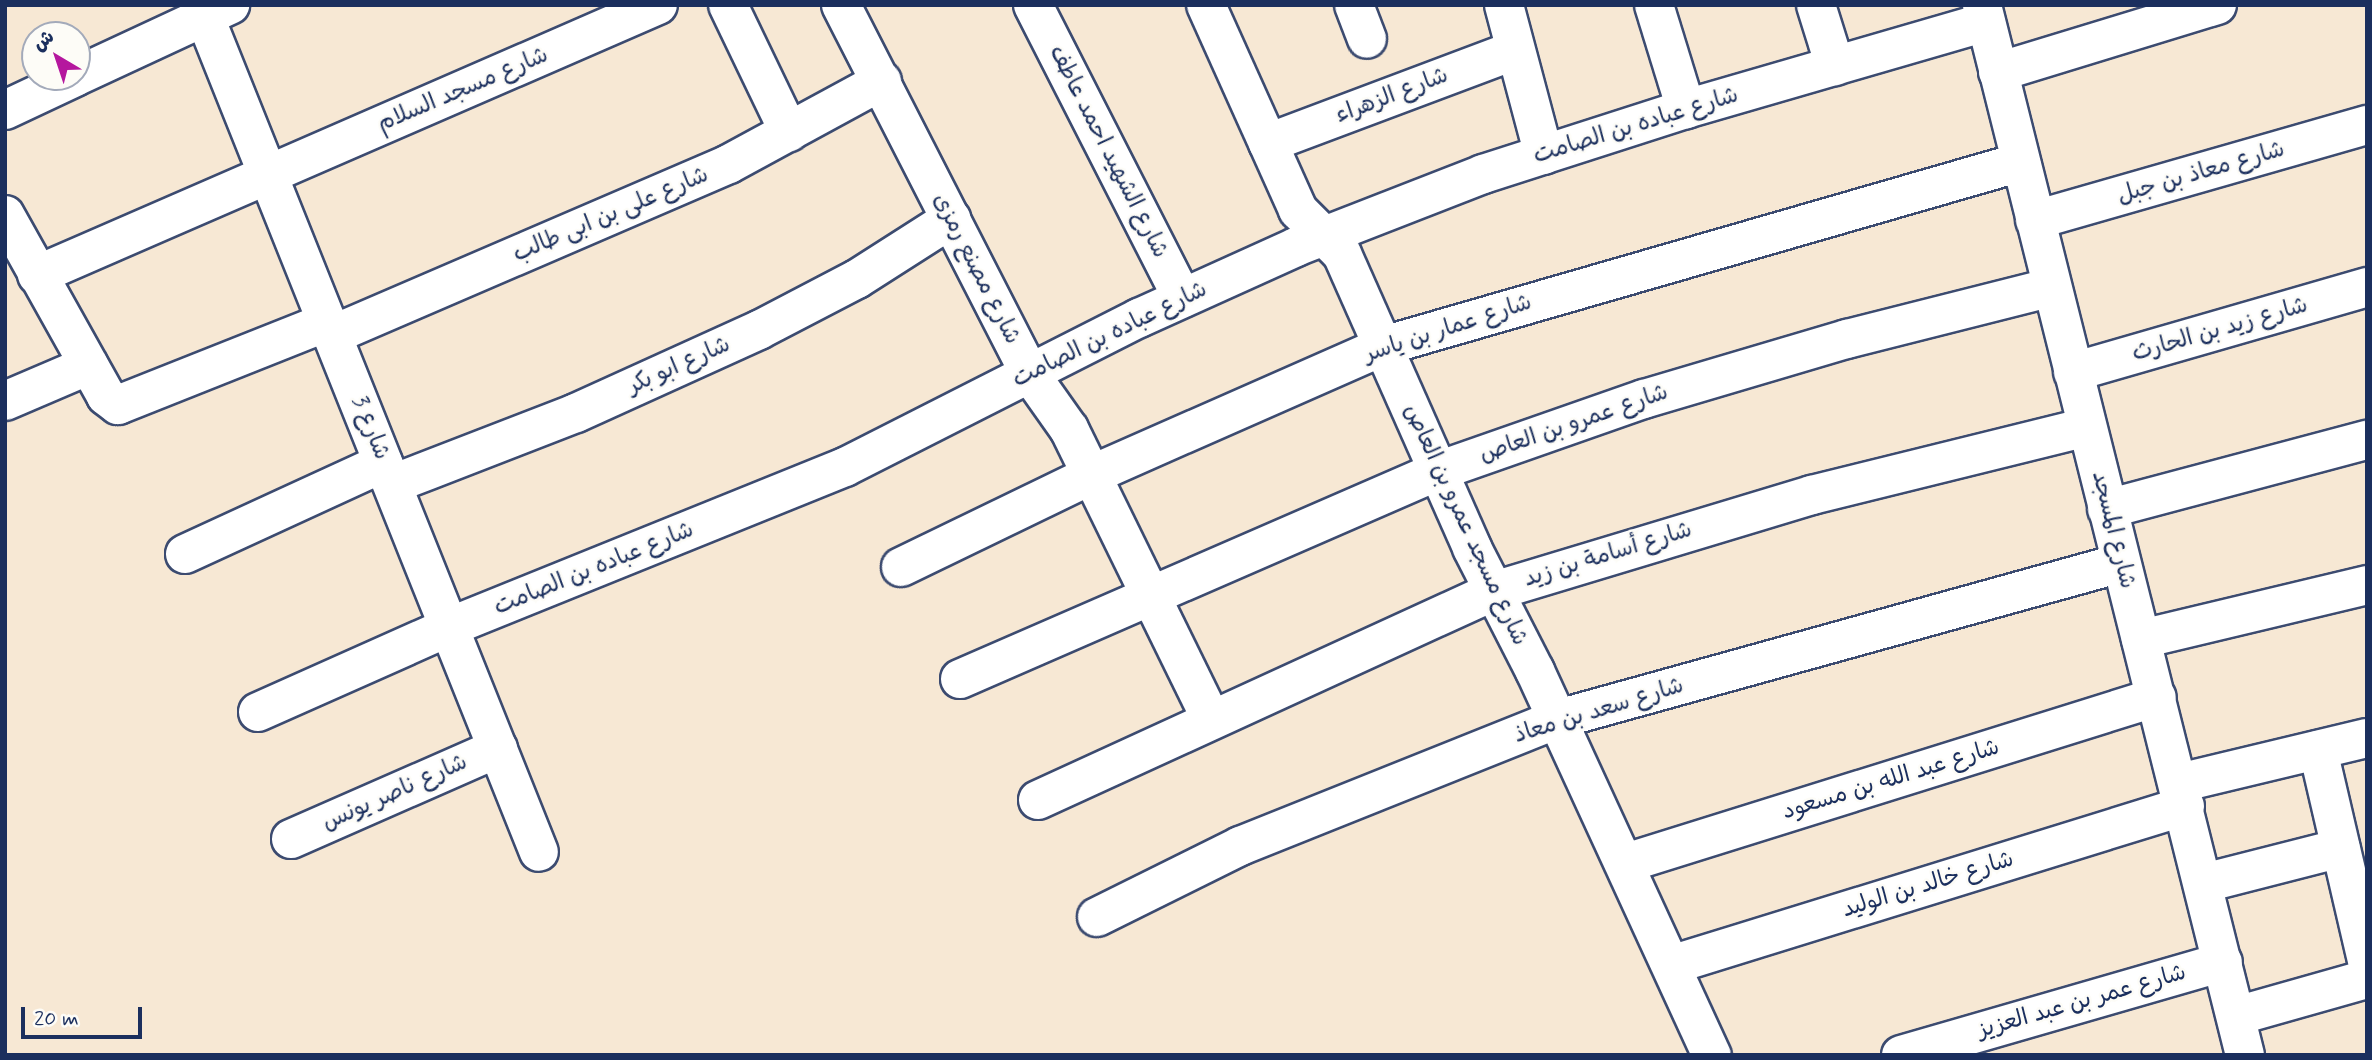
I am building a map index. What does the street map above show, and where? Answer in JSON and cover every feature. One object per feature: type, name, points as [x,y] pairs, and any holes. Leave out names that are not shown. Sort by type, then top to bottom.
[{"type":"street","name":"شارع مسجد السلام","points":[[37,275],[658,5]]},
{"type":"street","points":[[728,5],[789,132]]},
{"type":"street","name":"شارع مصنع رمزى","points":[[841,5],[1030,374],[1063,420],[1210,717]]},
{"type":"street","name":"شارع الشهيد احمد عاطف","points":[[1033,5],[1182,298]]},
{"type":"street","name":"شارع مسجد عمرو بن العاص","points":[[1206,5],[1298,210],[1311,227],[1325,235],[1342,254],[1438,471],[1626,863],[1712,1055]]},
{"type":"street","points":[[1504,5],[1544,155]]},
{"type":"street","points":[[1654,5],[1686,109]]},
{"type":"street","points":[[1816,5],[1835,66]]},
{"type":"street","points":[[1998,72],[2217,5]]},
{"type":"street","name":"شارع 3","points":[[211,9],[268,174],[540,852]]},
{"type":"street","points":[[91,69],[211,9]]},
{"type":"street","name":"شارع عباده بن الصامت","points":[[258,712],[449,627],[845,467],[1182,298],[1325,235],[1544,155],[1686,109],[1835,66],[1984,14]]},
{"type":"street","name":"شارع المسجد","points":[[1984,14],[2107,509],[2182,795],[2245,1055]]},
{"type":"street","name":"شارع الزهراء","points":[[1268,143],[1515,50]]},
{"type":"street","name":"شارع على بن ابى طالب","points":[[89,365],[109,400],[124,405],[330,328],[681,185],[789,132],[882,81]]},
{"type":"street","points":[[5,110],[46,91]]},
{"type":"street","name":"شارع معاذ بن جبل","points":[[2035,220],[2367,125]]},
{"type":"street","name":"شارع عمار بن ياسر","points":[[901,567],[1091,475],[1383,346],[2021,162]]},
{"type":"street","points":[[5,215],[89,365],[5,401]]},
{"type":"street","name":"شارع ابو بكر","points":[[186,554],[388,474],[576,413],[759,330],[857,279],[951,219]]},
{"type":"street","name":"شارع عمرو بن العاص","points":[[960,680],[1151,594],[1438,471],[1644,399],[1847,340],[2052,287]]},
{"type":"street","name":"شارع زيد بن الحارث","points":[[2073,372],[2367,288]]},
{"type":"street","name":"شارع أسامة بن زيد","points":[[1038,800],[1210,717],[1494,591],[1812,495],[2087,427]]},
{"type":"street","points":[[2107,509],[2367,440]]},
{"type":"street","name":"شارع سعد بن معاذ","points":[[1097,916],[1240,846],[1558,719],[2121,563]]},
{"type":"street","points":[[2141,639],[2367,585]]},
{"type":"street","name":"شارع عبد الله بن مسعود","points":[[1626,863],[2157,697]]},
{"type":"street","name":"شارع خالد بن الوليد","points":[[1671,965],[2318,750],[2367,738]]},
{"type":"street","name":"شارع ناصر يونس","points":[[291,839],[498,748]]},
{"type":"street","points":[[2318,750],[2367,961]]},
{"type":"street","points":[[2204,883],[2341,848]]},
{"type":"street","name":"شارع عمر بن عبد العزيز","points":[[1901,1055],[2223,962]]},
{"type":"street","points":[[2236,1016],[2367,979]]}]
